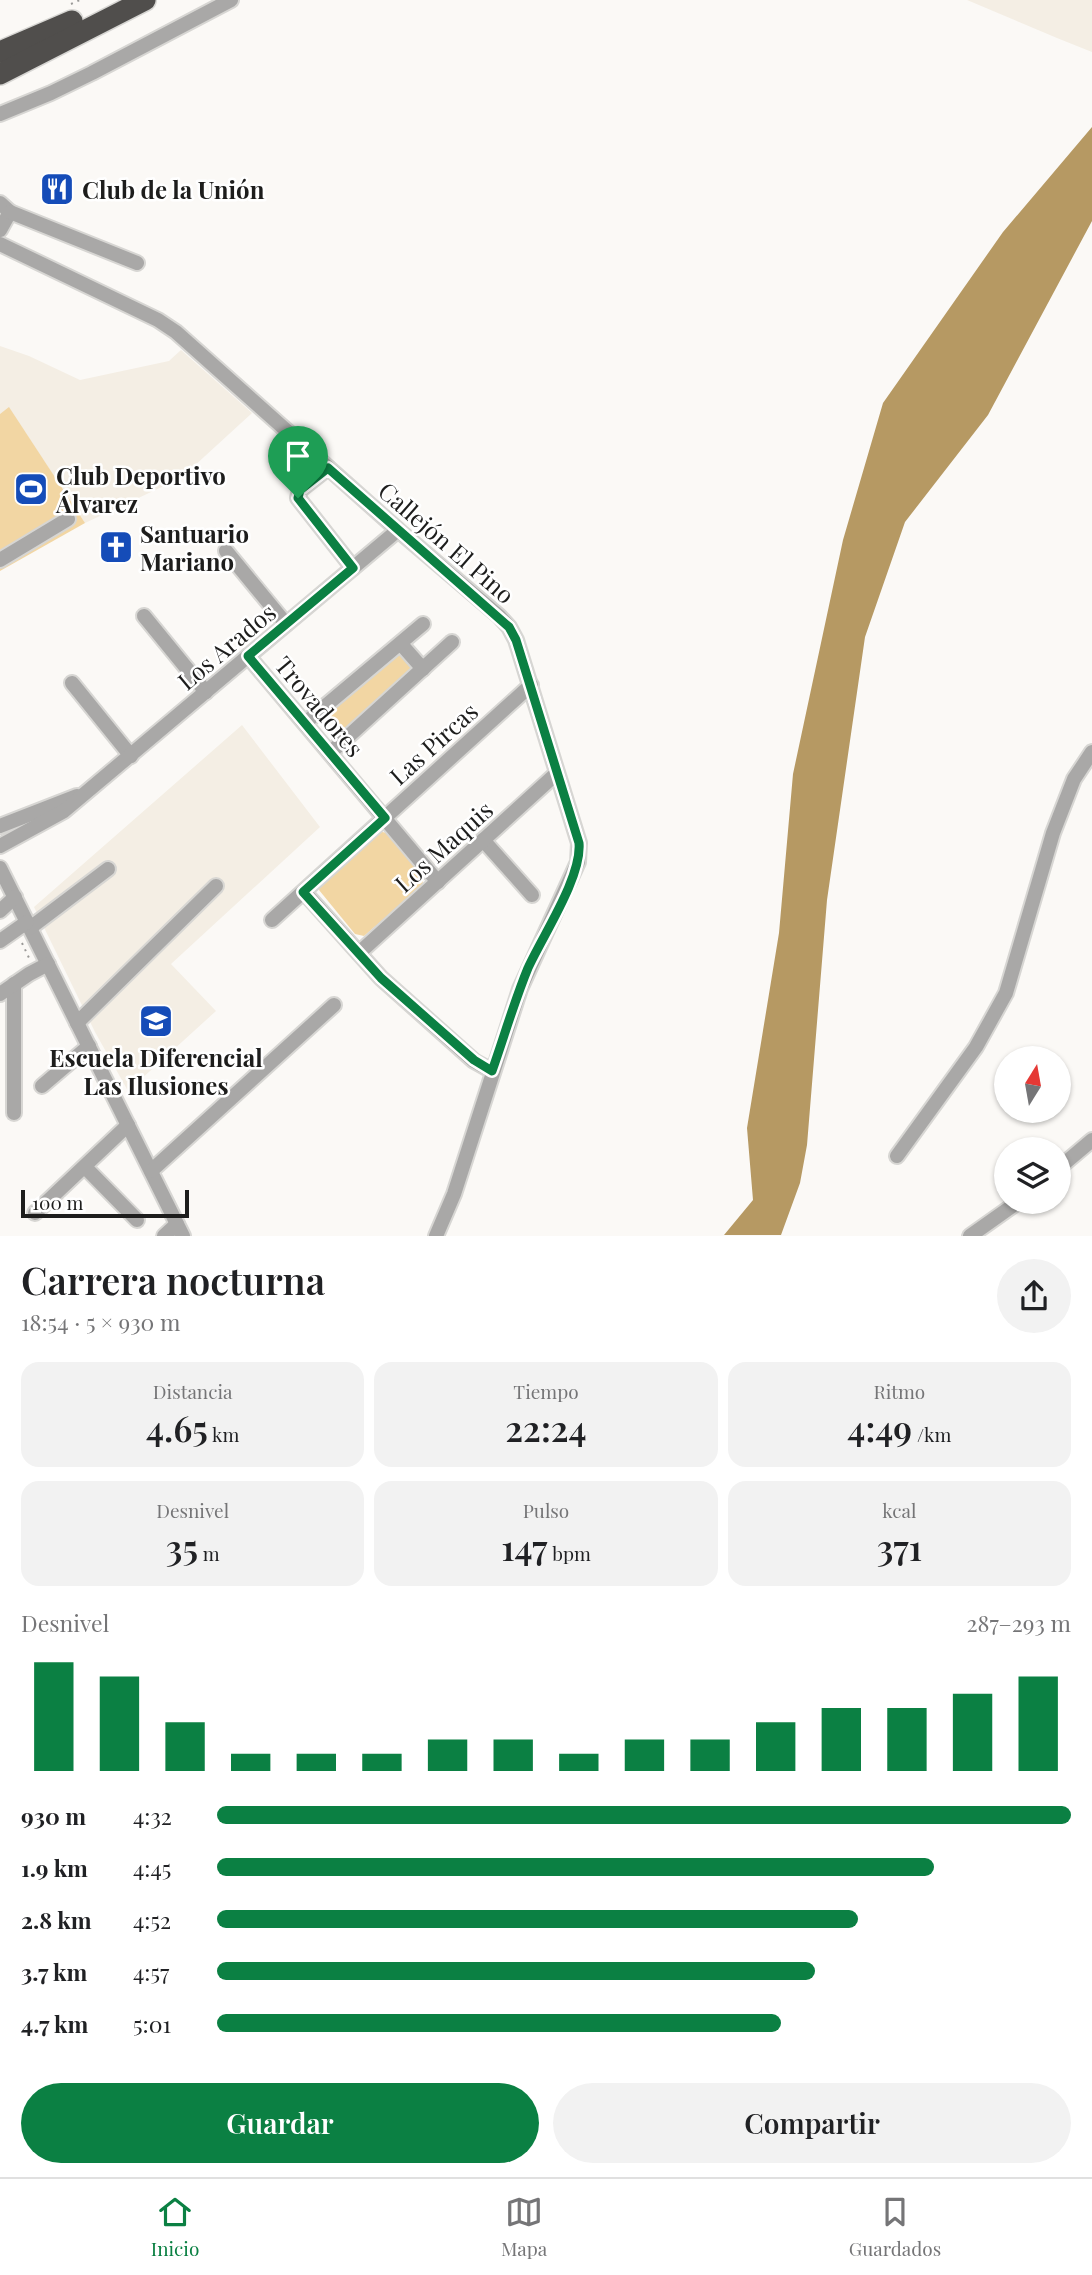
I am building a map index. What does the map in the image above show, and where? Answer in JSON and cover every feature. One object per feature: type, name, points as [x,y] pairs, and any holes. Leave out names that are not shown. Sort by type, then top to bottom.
[{"type":"highway","points":[[0,59],[113,0]]},
{"type":"highway","points":[[0,74],[145,0]]},
{"type":"highway","points":[[0,52],[72,21]]},
{"type":"highway","points":[[0,90],[46,50]]},
{"type":"street","points":[[0,114],[82,78],[231,0]]},
{"type":"street","points":[[0,230],[5,208],[137,262]]},
{"type":"street","name":"Callejón El Pino","points":[[0,244],[158,320],[176,332],[504,621],[516,640],[579,843],[579,862],[529,967],[492,1071],[454,1194],[436,1236]]},
{"type":"street","points":[[328,468],[300,490],[298,498],[353,568]]},
{"type":"street","points":[[0,559],[68,519]]},
{"type":"street","name":"Los Arados","points":[[0,846],[53,819],[398,530]]},
{"type":"street","points":[[226,551],[286,624]]},
{"type":"street","points":[[145,616],[206,692]]},
{"type":"street","points":[[305,723],[423,625]]},
{"type":"street","points":[[330,753],[452,642]]},
{"type":"street","points":[[401,644],[423,669]]},
{"type":"street","name":"Trovadores","points":[[248,656],[438,881]]},
{"type":"street","points":[[72,683],[131,756]]},
{"type":"street","name":"Las Pircas","points":[[272,920],[531,685]]},
{"type":"street","points":[[897,1156],[976,1047],[1006,993],[1053,833],[1074,779],[1092,752]]},
{"type":"street","name":"Los Maquis","points":[[359,953],[557,773]]},
{"type":"street","name":"Los Arados","points":[[0,826],[82,795]]},
{"type":"street","points":[[484,840],[532,895]]},
{"type":"street","points":[[0,868],[180,1230],[164,1236]]},
{"type":"street","points":[[0,941],[29,925],[108,869]]},
{"type":"street","points":[[77,1023],[216,886]]},
{"type":"street","points":[[303,892],[381,978],[474,1060],[492,1071]]},
{"type":"street","points":[[0,911],[15,897]]},
{"type":"street","points":[[0,994],[48,964]]},
{"type":"street","points":[[14,984],[14,1113]]},
{"type":"street","points":[[151,1171],[334,1005]]},
{"type":"street","points":[[42,1086],[89,1046]]},
{"type":"street","points":[[35,1213],[128,1125]]},
{"type":"street","points":[[1071,1158],[1092,1140]]},
{"type":"street","points":[[85,1167],[137,1220]]},
{"type":"street","points":[[970,1236],[1001,1214]]},
{"type":"shaded area","points":[[967,0],[1092,0],[1092,52],[1057,38]]},
{"type":"shaded area","points":[[1092,127],[1092,221],[988,415],[905,522],[865,637],[827,900],[807,1145],[800,1183],[781,1235],[724,1235],[753,1200],[747,1128],[779,933],[793,774],[843,540],[883,403],[1003,232]]},
{"type":"shaded area","points":[[0,346],[29,356],[80,380],[169,361],[181,350],[252,413],[181,478],[85,523],[9,408],[0,414]]},
{"type":"shaded area","name":"Club Deportivo Álvarez","points":[[9,407],[85,523],[0,571],[0,414]]},
{"type":"shaded area","points":[[399,655],[404,656],[413,670],[344,733],[327,712]]},
{"type":"shaded area","points":[[242,725],[320,827],[171,964],[216,1011],[128,1091],[95,1032],[34,907]]},
{"type":"shaded area","points":[[388,833],[424,876],[422,886],[364,936],[355,934],[319,890],[321,883],[375,835]]},
{"type":"place","name":"Club de la Unión","points":[[57,189]]},
{"type":"place","name":"Club Deportivo Álvarez","points":[[31,489]]},
{"type":"place","name":"Santuario Mariano","points":[[116,547]]},
{"type":"place","name":"Escuela Diferencial Las Ilusiones","points":[[156,1021]]},
{"type":"route","points":[[328,468],[499,616],[516,640],[579,843],[580,855],[573,876],[520,989],[492,1071],[474,1060],[381,978],[303,892],[385,818],[248,656],[353,568],[298,498],[300,490],[328,468]]}]
